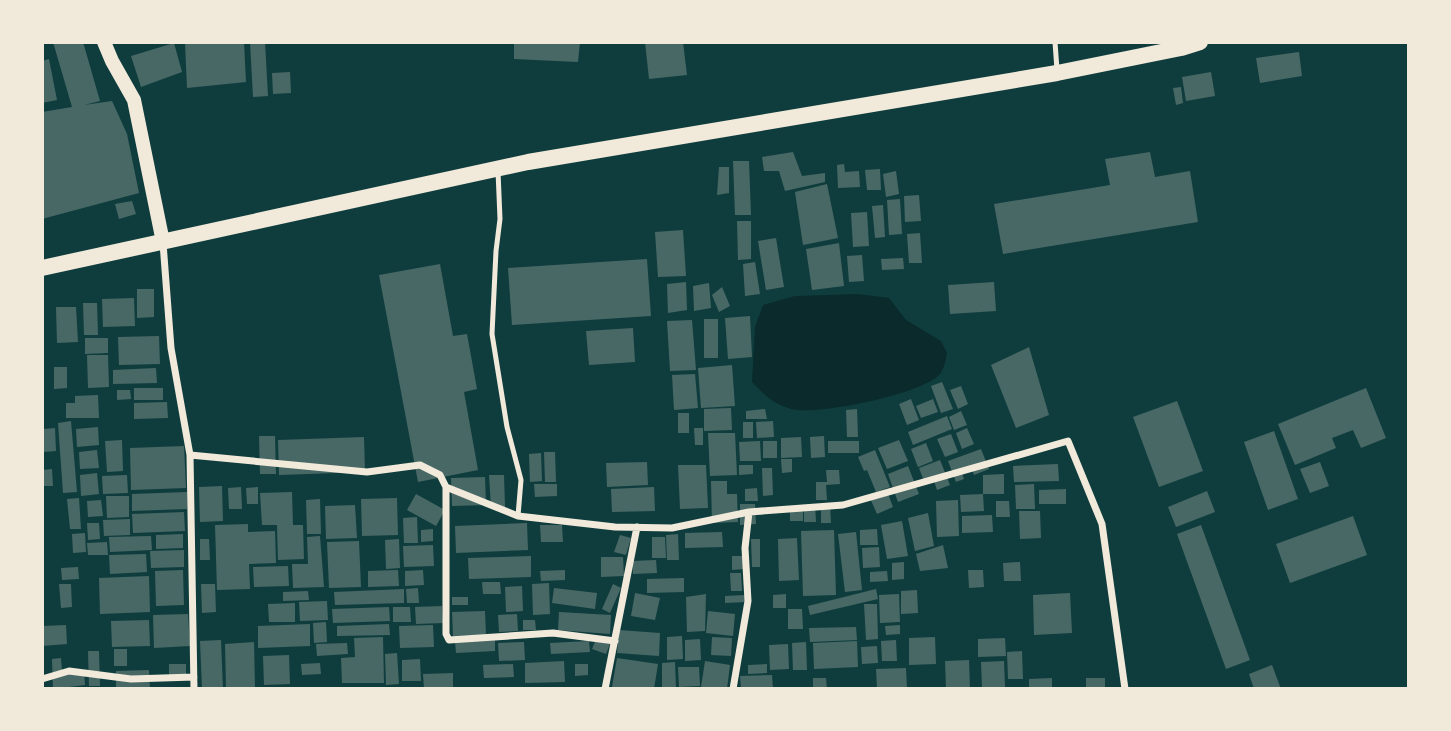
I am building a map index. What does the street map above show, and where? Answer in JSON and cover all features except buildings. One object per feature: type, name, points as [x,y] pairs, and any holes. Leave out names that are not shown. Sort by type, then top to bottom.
[{"type":"highway","points":[[42,268],[498,168],[1058,73],[1200,42]]},
{"type":"main road","points":[[104,42],[111,61],[134,100],[163,242]]},
{"type":"street","points":[[163,242],[171,348],[190,455],[194,689]]},
{"type":"street","points":[[446,488],[518,516],[671,528],[749,512],[842,505],[1068,441],[1102,524],[1125,689]]},
{"type":"street","points":[[190,455],[368,472],[420,465],[440,475],[446,488],[446,634],[449,640],[553,633],[615,641]]},
{"type":"street","points":[[733,689],[748,601],[746,548],[749,512]]},
{"type":"street","points":[[605,689],[637,527]]},
{"type":"street","points":[[42,678],[69,671],[131,679],[194,677]]},
{"type":"lane","points":[[1055,42],[1058,73]]},
{"type":"lane","points":[[498,168],[500,219],[492,334],[507,427],[520,480],[518,516]]},
{"type":"water","points":[[858,294],[889,298],[906,320],[941,341],[947,353],[940,374],[930,382],[892,396],[845,406],[804,410],[791,409],[774,402],[752,382],[755,327],[763,305],[795,296]]}]
